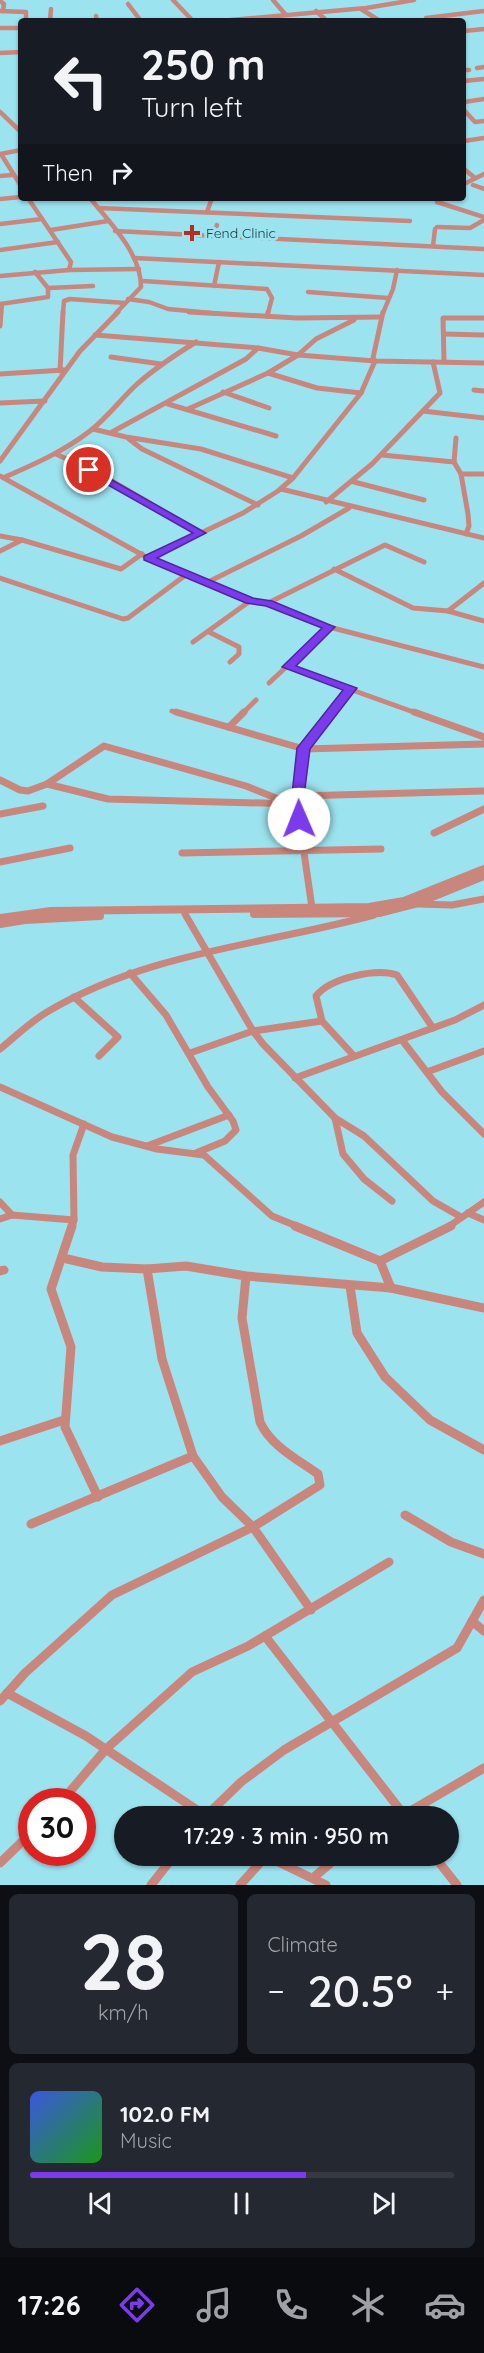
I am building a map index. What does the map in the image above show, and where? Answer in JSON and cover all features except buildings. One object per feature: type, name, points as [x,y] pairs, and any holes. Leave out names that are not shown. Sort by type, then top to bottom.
[{"type":"street","points":[[173,0],[190,18]]},
{"type":"street","points":[[273,0],[284,18]]},
{"type":"street","points":[[255,18],[316,11],[361,9],[414,0]]},
{"type":"street","points":[[0,1],[4,4],[2,11],[26,12],[26,18]]},
{"type":"street","points":[[374,1],[382,6]]},
{"type":"street","points":[[128,4],[139,18]]},
{"type":"street","points":[[50,18],[51,9]]},
{"type":"street","points":[[361,9],[375,18]]},
{"type":"street","points":[[316,11],[324,18]]},
{"type":"street","points":[[426,18],[484,11]]},
{"type":"street","points":[[282,15],[304,16]]},
{"type":"street","points":[[0,28],[18,28]]},
{"type":"street","points":[[466,31],[484,29]]},
{"type":"street","points":[[0,53],[18,53]]},
{"type":"street","points":[[477,68],[484,67]]},
{"type":"street","points":[[466,81],[484,79]]},
{"type":"street","points":[[466,102],[484,99]]},
{"type":"street","points":[[0,112],[18,129]]},
{"type":"street","points":[[466,112],[484,130]]},
{"type":"street","points":[[475,122],[484,121]]},
{"type":"street","points":[[466,141],[484,138]]},
{"type":"street","points":[[18,151],[0,154],[18,182]]},
{"type":"street","points":[[466,172],[473,181],[484,189]]},
{"type":"street","points":[[466,183],[484,174]]},
{"type":"street","points":[[0,176],[12,175]]},
{"type":"street","points":[[466,179],[473,181]]},
{"type":"street","points":[[0,200],[18,197]]},
{"type":"street","points":[[30,201],[71,262],[69,270]]},
{"type":"street","points":[[1,458],[45,401],[63,371],[141,287],[142,281],[134,258],[92,201]]},
{"type":"street","points":[[207,212],[211,201]]},
{"type":"street","points":[[441,201],[484,218]]},
{"type":"street","points":[[98,208],[410,221]]},
{"type":"street","points":[[212,236],[220,212]]},
{"type":"street","points":[[433,246],[436,228],[470,228],[484,218]]},
{"type":"street","points":[[0,225],[42,219]]},
{"type":"street","points":[[51,230],[108,221]]},
{"type":"street","points":[[115,231],[484,249]]},
{"type":"street","points":[[0,250],[58,242]]},
{"type":"street","points":[[134,258],[484,274]]},
{"type":"street","points":[[214,286],[219,262]]},
{"type":"street","points":[[0,276],[69,270],[139,269]]},
{"type":"street","points":[[148,558],[258,505],[293,478],[362,393],[375,361],[373,358],[381,317],[393,288],[397,270]]},
{"type":"street","points":[[0,326],[1,304],[48,297],[50,294],[35,272]]},
{"type":"street","points":[[142,281],[270,291],[272,298],[267,316]]},
{"type":"street","points":[[48,288],[93,286]]},
{"type":"street","points":[[308,292],[388,297]]},
{"type":"street","points":[[63,371],[64,301],[70,299],[127,301],[172,310],[267,316],[357,319],[381,317]]},
{"type":"street","points":[[444,361],[443,318],[484,318]]},
{"type":"street","points":[[188,409],[268,373],[298,355],[316,339],[357,319]]},
{"type":"street","points":[[444,334],[484,335]]},
{"type":"street","points":[[95,335],[196,342],[258,348],[298,355],[375,361],[484,363]]},
{"type":"street","points":[[2,477],[56,454],[93,429],[135,386],[161,364],[178,356],[196,342]]},
{"type":"street","points":[[112,432],[168,404],[246,359],[258,348]]},
{"type":"street","points":[[111,357],[161,364]]},
{"type":"street","points":[[326,502],[354,482],[440,393],[433,362]]},
{"type":"street","points":[[0,374],[63,371]]},
{"type":"street","points":[[268,373],[317,388],[362,393]]},
{"type":"street","points":[[474,390],[484,391]]},
{"type":"street","points":[[223,392],[269,408]]},
{"type":"street","points":[[0,403],[45,401]]},
{"type":"street","points":[[168,404],[276,436]]},
{"type":"street","points":[[423,411],[484,418]]},
{"type":"street","points":[[93,429],[126,437],[201,449],[293,478]]},
{"type":"street","points":[[126,437],[142,448],[258,505]]},
{"type":"street","points":[[456,438],[454,462],[461,474],[468,514],[469,526],[466,534]]},
{"type":"street","points":[[56,454],[105,477],[201,533]]},
{"type":"street","points":[[382,455],[454,462]]},
{"type":"street","points":[[461,474],[484,474]]},
{"type":"street","points":[[2,477],[148,558],[250,601],[268,603],[329,627],[484,667]]},
{"type":"street","points":[[354,482],[424,500]]},
{"type":"street","points":[[281,489],[326,502],[484,538]]},
{"type":"street","points":[[208,582],[301,536],[350,507]]},
{"type":"street","points":[[0,536],[22,540],[121,569],[142,554]]},
{"type":"street","points":[[0,551],[22,540]]},
{"type":"street","points":[[268,603],[385,545],[424,562]]},
{"type":"street","points":[[334,569],[414,608],[448,611],[484,621]]},
{"type":"street","points":[[0,578],[123,619],[128,618],[187,574]]},
{"type":"street","points":[[448,611],[484,583]]},
{"type":"street","points":[[193,642],[250,601]]},
{"type":"street","points":[[268,683],[329,627]]},
{"type":"street","points":[[209,632],[239,647],[239,654],[230,662]]},
{"type":"street","points":[[288,667],[484,737]]},
{"type":"street","points":[[312,908],[297,804],[304,748],[351,688]]},
{"type":"street","points":[[229,728],[255,700]]},
{"type":"street","points":[[172,711],[304,748],[484,744]]},
{"type":"street","points":[[0,780],[24,791],[46,784],[104,746],[246,786],[277,797],[288,804]]},
{"type":"street","points":[[46,784],[108,799],[297,804]]},
{"type":"street","points":[[298,796],[484,791]]},
{"type":"street","points":[[0,814],[43,806]]},
{"type":"street","points":[[434,833],[484,809]]},
{"type":"street","points":[[0,862],[70,848]]},
{"type":"street","points":[[182,853],[381,849]]},
{"type":"street","points":[[0,918],[51,911],[369,907],[395,904],[484,869]]},
{"type":"street","points":[[0,1049],[44,1014],[74,997],[130,973],[205,951],[319,930],[415,904],[484,876]]},
{"type":"street","points":[[415,904],[452,905],[484,899]]},
{"type":"street","points":[[0,924],[51,918],[185,914],[380,913]]},
{"type":"street","points":[[185,914],[253,1031],[335,1118],[364,1136],[433,1202],[464,1215],[484,1220]]},
{"type":"street","points":[[354,1056],[322,1021],[316,1003],[316,996],[319,992],[351,976],[387,972],[397,975],[433,1029]]},
{"type":"street","points":[[130,973],[166,1015],[208,1087],[233,1121],[234,1134],[225,1141],[196,1153]]},
{"type":"street","points":[[74,997],[118,1036],[99,1056]]},
{"type":"street","points":[[296,1078],[433,1029],[484,1005]]},
{"type":"street","points":[[190,1053],[253,1031],[322,1021]]},
{"type":"street","points":[[402,1040],[442,1092],[484,1134]]},
{"type":"street","points":[[428,1072],[484,1051]]},
{"type":"street","points":[[0,1087],[112,1137],[146,1146],[196,1153],[211,1159],[272,1216],[380,1261],[391,1288]]},
{"type":"street","points":[[146,1146],[229,1115]]},
{"type":"street","points":[[335,1118],[343,1154],[364,1179],[392,1201]]},
{"type":"street","points":[[84,1124],[73,1155],[74,1220],[51,1289],[71,1347],[64,1420],[81,1463],[98,1497]]},
{"type":"street","points":[[0,1202],[12,1215]]},
{"type":"street","points":[[380,1261],[443,1231],[484,1202]]},
{"type":"street","points":[[0,1219],[12,1215],[74,1220]]},
{"type":"street","points":[[63,1258],[102,1267],[147,1269],[186,1266],[246,1276],[391,1288],[484,1308]]},
{"type":"street","points":[[147,1269],[162,1359],[193,1456],[222,1497],[253,1527],[311,1610]]},
{"type":"street","points":[[191,1806],[106,1749],[4,1697],[25,1673],[112,1595],[253,1527],[320,1485],[318,1474],[279,1446],[261,1425],[255,1384],[248,1365],[241,1328],[242,1293],[246,1276]]},
{"type":"street","points":[[350,1286],[357,1333],[385,1377],[430,1420],[484,1450]]},
{"type":"street","points":[[0,1441],[64,1420]]},
{"type":"street","points":[[31,1524],[193,1456]]},
{"type":"street","points":[[405,1515],[451,1542],[484,1554]]},
{"type":"street","points":[[73,1788],[106,1749],[192,1672],[265,1636],[389,1562]]},
{"type":"street","points":[[216,1806],[241,1782],[284,1749],[456,1648],[484,1600]]},
{"type":"street","points":[[472,1622],[484,1631]]},
{"type":"street","points":[[265,1636],[395,1806]]},
{"type":"street","points":[[420,1806],[484,1768]]},
{"type":"street","points":[[0,1863],[18,1846]]},
{"type":"street","points":[[240,1885],[266,1856],[326,1885]]},
{"type":"street","points":[[151,1885],[166,1866]]},
{"type":"street","points":[[314,1878],[328,1866]]},
{"type":"street","points":[[442,1866],[456,1885]]},
{"type":"place","name":"Fend Clinic","points":[[192,233]]},
{"type":"route","points":[[89,470],[201,533],[148,558],[250,601],[268,603],[329,627],[288,667],[351,688],[304,748],[297,804],[299,819]]}]
